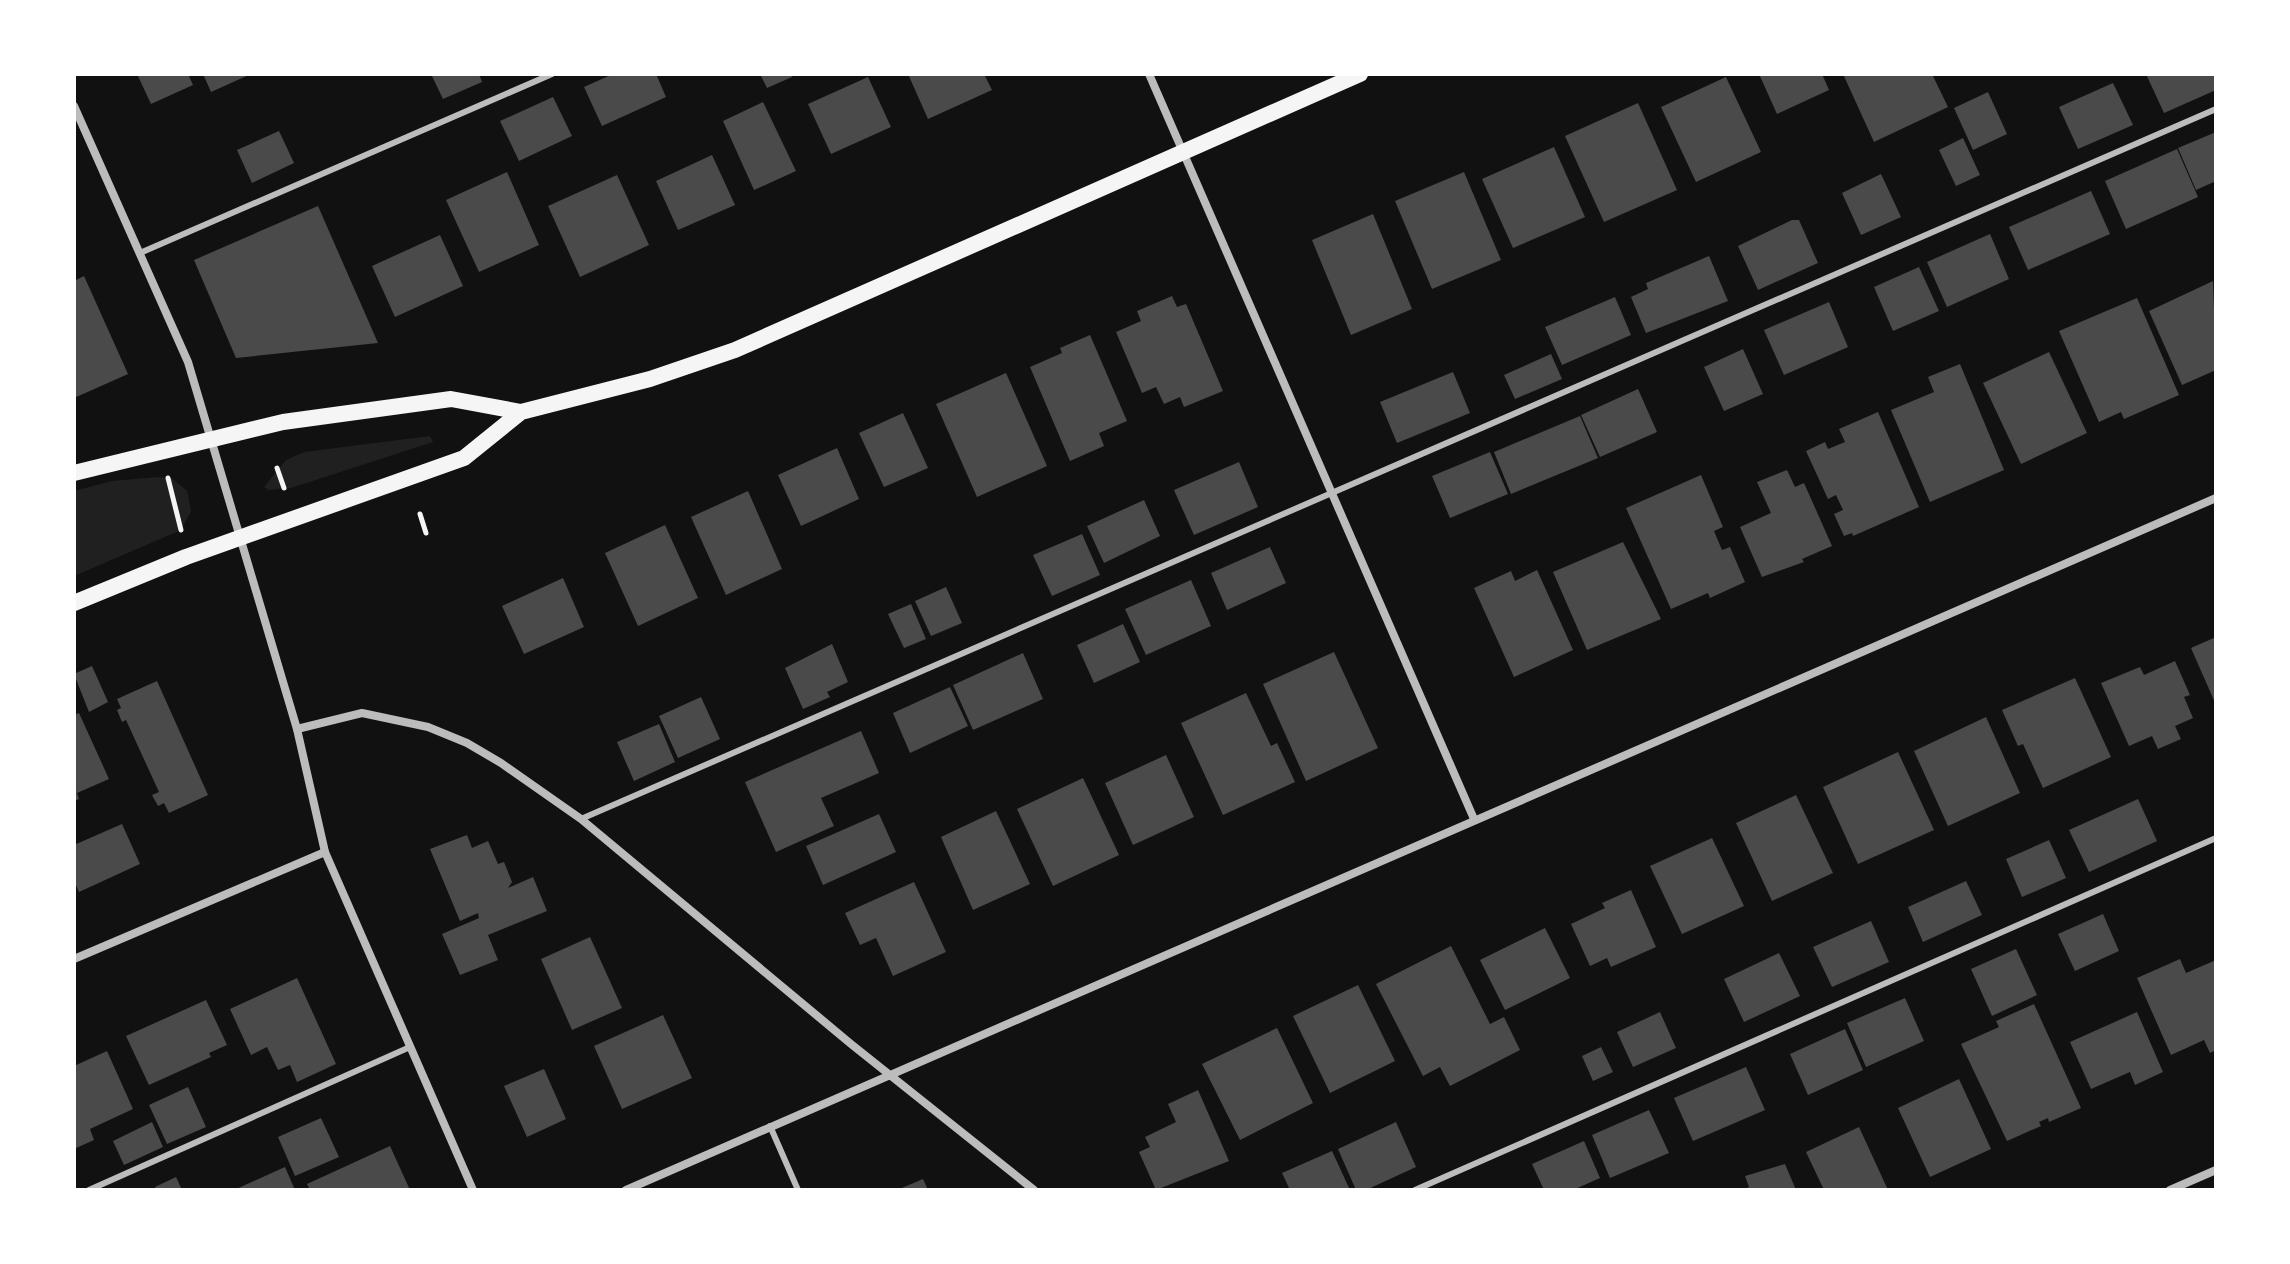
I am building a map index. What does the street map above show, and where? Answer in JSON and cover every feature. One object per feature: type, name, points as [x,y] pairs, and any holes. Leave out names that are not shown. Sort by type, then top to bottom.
[{"type":"main road","points":[[74,603],[241,537],[464,458],[521,412],[650,379],[735,350],[1360,74]]},
{"type":"main road","points":[[74,473],[273,424],[451,399],[521,412]]},
{"type":"street","points":[[1149,74],[1474,819]]},
{"type":"street","points":[[74,106],[78,127],[140,253],[188,362],[297,729],[325,852],[473,1190]]},
{"type":"street","points":[[626,1190],[2216,498]]},
{"type":"street","points":[[297,729],[362,713],[428,727],[490,756],[581,819],[888,1074],[1034,1190]]},
{"type":"street","points":[[74,959],[325,852]]},
{"type":"street","points":[[2170,1190],[2216,1170]]},
{"type":"lane","points":[[140,253],[552,74]]},
{"type":"lane","points":[[581,819],[2216,109]]},
{"type":"lane","points":[[1415,1190],[2216,838]]},
{"type":"lane","points":[[89,1190],[410,1047]]},
{"type":"lane","points":[[770,1126],[798,1190]]},
{"type":"path","points":[[277,468],[284,488]]},
{"type":"path","points":[[168,477],[181,530]]},
{"type":"path","points":[[420,514],[426,533]]},
{"type":"shaded area","points":[[430,436],[433,442],[291,488],[269,490],[264,487],[286,460],[304,452]]},
{"type":"shaded area","points":[[158,477],[173,479],[187,491],[191,511],[181,530],[74,576],[74,491],[112,481]]},
{"type":"building","points":[[137,74],[188,74],[193,85],[151,104]]},
{"type":"building","points":[[203,74],[251,74],[211,92]]},
{"type":"building","points":[[431,74],[479,74],[482,82],[443,99]]},
{"type":"building","points":[[613,74],[656,74],[666,97],[602,126],[584,87]]},
{"type":"building","points":[[760,74],[791,74],[792,77],[767,88]]},
{"type":"building","points":[[908,74],[984,74],[992,90],[928,119]]},
{"type":"building","points":[[1759,74],[1822,74],[1829,90],[1777,114]]},
{"type":"building","points":[[1843,74],[1932,74],[1948,107],[1874,142]]},
{"type":"building","points":[[2146,74],[2216,74],[2216,90],[2164,113]]},
{"type":"building","points":[[868,77],[891,127],[831,154],[808,104]]},
{"type":"building","points":[[1726,77],[1761,152],[1696,182],[1661,107]]},
{"type":"building","points":[[2113,83],[2133,125],[2078,149],[2059,107]]},
{"type":"building","points":[[1988,92],[2007,134],[1973,150],[1954,108]]},
{"type":"building","points":[[553,97],[572,136],[519,161],[500,121]]},
{"type":"building","points":[[763,102],[796,171],[754,190],[723,121]]},
{"type":"building","points":[[1638,103],[1677,190],[1604,222],[1565,136]]},
{"type":"building","points":[[279,131],[294,163],[252,183],[237,150]]},
{"type":"building","points":[[2216,132],[2216,181],[2196,190],[2178,148]]},
{"type":"building","points":[[1963,138],[1980,175],[1956,186],[1939,150]]},
{"type":"building","points":[[1554,147],[1585,217],[1513,248],[1482,179]]},
{"type":"building","points":[[2177,149],[2198,197],[2126,229],[2105,181]]},
{"type":"building","points":[[712,155],[735,205],[678,230],[656,181]]},
{"type":"building","points":[[507,172],[539,245],[479,272],[446,200]]},
{"type":"building","points":[[1464,172],[1501,260],[1432,289],[1395,201]]},
{"type":"building","points":[[1881,174],[1901,217],[1861,235],[1842,193]]},
{"type":"building","points":[[617,175],[649,245],[580,277],[548,206]]},
{"type":"building","points":[[2091,191],[2110,234],[2028,270],[2009,227]]},
{"type":"building","points":[[318,206],[378,343],[236,358],[194,260]]},
{"type":"building","points":[[1373,214],[1412,309],[1351,335],[1312,240]]},
{"type":"building","points":[[1792,220],[1799,220],[1818,263],[1758,290],[1738,246]]},
{"type":"building","points":[[1990,234],[2009,279],[1947,307],[1927,262]]},
{"type":"building","points":[[440,235],[463,286],[395,317],[372,266]]},
{"type":"building","points":[[1709,256],[1728,301],[1646,333],[1631,297],[1648,289],[1646,283]]},
{"type":"building","points":[[1919,267],[1939,311],[1893,331],[1874,287]]},
{"type":"building","points":[[84,276],[128,374],[74,398],[74,281]]},
{"type":"building","points":[[2213,281],[2216,370],[2182,385],[2149,311]]},
{"type":"building","points":[[1172,296],[1177,307],[1186,304],[1223,391],[1184,407],[1180,397],[1164,404],[1156,387],[1142,393],[1116,332],[1141,321],[1137,311]]},
{"type":"building","points":[[1615,297],[1631,335],[1562,365],[1545,327]]},
{"type":"building","points":[[2137,298],[2179,395],[2124,419],[2121,412],[2099,422],[2059,331]]},
{"type":"building","points":[[1829,302],[1848,347],[1784,375],[1764,330]]},
{"type":"building","points":[[1090,335],[1127,421],[1099,433],[1104,446],[1070,461],[1030,367],[1062,353],[1060,348]]},
{"type":"building","points":[[1743,349],[1763,394],[1724,411],[1704,367]]},
{"type":"building","points":[[2049,352],[2087,433],[2021,464],[1983,383]]},
{"type":"building","points":[[1551,354],[1562,379],[1515,399],[1504,375]]},
{"type":"building","points":[[1960,364],[2004,470],[1930,502],[1891,410],[1934,392],[1928,377]]},
{"type":"building","points":[[1453,372],[1470,413],[1397,443],[1380,402]]},
{"type":"building","points":[[1006,373],[1047,466],[977,497],[936,404]]},
{"type":"building","points":[[1638,389],[1657,432],[1600,457],[1581,415]]},
{"type":"building","points":[[1878,412],[1919,507],[1853,536],[1852,533],[1844,536],[1834,514],[1843,510],[1836,495],[1828,499],[1806,451],[1825,442],[1828,449],[1845,442],[1839,429]]},
{"type":"building","points":[[903,413],[928,468],[884,487],[859,433]]},
{"type":"building","points":[[1580,416],[1598,458],[1511,494],[1494,452]]},
{"type":"building","points":[[837,448],[859,499],[801,526],[778,475]]},
{"type":"building","points":[[1490,452],[1508,494],[1450,518],[1432,476]]},
{"type":"building","points":[[1239,462],[1258,507],[1194,535],[1174,490]]},
{"type":"building","points":[[1787,470],[1795,487],[1804,483],[1832,546],[1802,559],[1804,562],[1762,577],[1740,527],[1771,513],[1757,482]]},
{"type":"building","points":[[1701,475],[1723,527],[1714,531],[1722,550],[1730,547],[1745,582],[1710,598],[1708,593],[1671,609],[1626,508]]},
{"type":"building","points":[[748,491],[782,569],[726,595],[691,517]]},
{"type":"building","points":[[1144,500],[1160,536],[1104,563],[1087,526]]},
{"type":"building","points":[[665,525],[698,598],[638,626],[605,553]]},
{"type":"building","points":[[1082,534],[1100,575],[1052,596],[1033,555]]},
{"type":"building","points":[[1623,542],[1661,619],[1587,650],[1553,572]]},
{"type":"building","points":[[1270,547],[1286,583],[1227,610],[1211,573]]},
{"type":"building","points":[[1537,570],[1573,650],[1514,677],[1474,588],[1511,571],[1515,581]]},
{"type":"building","points":[[563,578],[584,627],[524,654],[502,606]]},
{"type":"building","points":[[1191,580],[1211,626],[1146,655],[1125,609]]},
{"type":"building","points":[[946,587],[962,623],[931,636],[915,601]]},
{"type":"building","points":[[911,604],[926,639],[904,648],[888,614]]},
{"type":"building","points":[[1123,624],[1140,662],[1094,683],[1077,645]]},
{"type":"building","points":[[2216,637],[2216,705],[2191,648]]},
{"type":"building","points":[[832,644],[848,682],[827,692],[830,697],[803,709],[785,668]]},
{"type":"building","points":[[1334,652],[1378,748],[1306,781],[1263,684]]},
{"type":"building","points":[[1023,653],[1043,699],[973,730],[953,685]]},
{"type":"building","points":[[2175,661],[2190,695],[2184,697],[2193,718],[2175,726],[2181,739],[2158,749],[2152,736],[2129,746],[2101,683],[2140,667],[2144,675]]},
{"type":"building","points":[[92,666],[108,702],[89,712],[74,674]]},
{"type":"building","points":[[2075,678],[2111,757],[2043,788],[2023,744],[2018,746],[2002,710]]},
{"type":"building","points":[[157,681],[208,795],[169,813],[164,803],[158,806],[152,795],[159,792],[126,720],[122,722],[117,710],[121,708],[117,699]]},
{"type":"building","points":[[950,687],[968,726],[910,753],[893,713]]},
{"type":"building","points":[[1246,693],[1271,746],[1277,743],[1295,782],[1223,815],[1181,723]]},
{"type":"building","points":[[701,697],[720,739],[678,758],[659,716]]},
{"type":"building","points":[[79,713],[109,779],[77,793],[79,799],[74,801],[74,715]]},
{"type":"building","points":[[1986,717],[2020,793],[1948,826],[1914,751]]},
{"type":"building","points":[[659,724],[675,762],[634,781],[617,742]]},
{"type":"building","points":[[861,731],[879,773],[821,798],[834,826],[776,852],[745,782]]},
{"type":"building","points":[[1898,752],[1934,830],[1858,864],[1823,787]]},
{"type":"building","points":[[1166,755],[1194,817],[1133,845],[1105,783]]},
{"type":"building","points":[[1083,778],[1119,855],[1053,886],[1017,809]]},
{"type":"building","points":[[1796,795],[1833,873],[1772,901],[1736,823]]},
{"type":"building","points":[[2138,799],[2157,841],[2089,872],[2069,830]]},
{"type":"building","points":[[996,811],[1030,884],[973,910],[941,837]]},
{"type":"building","points":[[879,814],[896,852],[823,885],[806,846]]},
{"type":"building","points":[[122,824],[140,864],[79,892],[74,881],[74,845]]},
{"type":"building","points":[[467,835],[472,848],[488,841],[498,864],[504,862],[512,882],[508,888],[533,877],[547,911],[488,935],[498,960],[460,975],[442,934],[479,918],[478,913],[460,921],[430,849]]},
{"type":"building","points":[[1712,838],[1744,906],[1682,934],[1650,866]]},
{"type":"building","points":[[2049,840],[2066,878],[2022,897],[2006,859]]},
{"type":"building","points":[[1966,881],[1982,915],[1923,942],[1908,907]]},
{"type":"building","points":[[914,882],[946,952],[893,976],[876,938],[860,945],[845,913]]},
{"type":"building","points":[[1631,890],[1656,947],[1611,967],[1607,958],[1590,966],[1571,924],[1605,908],[1602,903]]},
{"type":"building","points":[[2103,914],[2119,951],[2075,971],[2058,934]]},
{"type":"building","points":[[1871,921],[1889,962],[1832,987],[1813,947]]},
{"type":"building","points":[[1545,928],[1570,978],[1505,1010],[1480,960]]},
{"type":"building","points":[[590,937],[622,1008],[572,1030],[541,959]]},
{"type":"building","points":[[1451,946],[1490,1024],[1504,1017],[1520,1050],[1450,1086],[1440,1067],[1423,1076],[1376,984]]},
{"type":"building","points":[[2016,949],[2037,995],[1992,1016],[1971,969]]},
{"type":"building","points":[[1779,953],[1800,996],[1744,1022],[1724,979]]},
{"type":"building","points":[[2180,959],[2186,973],[2216,960],[2216,1050],[2210,1053],[2204,1040],[2171,1055],[2137,978]]},
{"type":"building","points":[[297,978],[336,1064],[297,1082],[290,1065],[278,1070],[267,1047],[251,1055],[230,1009]]},
{"type":"building","points":[[1358,985],[1395,1061],[1330,1093],[1293,1016]]},
{"type":"building","points":[[1905,998],[1924,1041],[1866,1067],[1847,1023]]},
{"type":"building","points":[[206,1000],[227,1045],[209,1053],[211,1057],[149,1085],[126,1036]]},
{"type":"building","points":[[2034,1004],[2081,1108],[2049,1122],[2048,1118],[2039,1122],[2041,1126],[2007,1141],[1961,1044],[1999,1027],[1996,1021]]},
{"type":"building","points":[[1660,1012],[1676,1048],[1633,1067],[1617,1032]]},
{"type":"building","points":[[2137,1012],[2163,1072],[2135,1085],[2130,1072],[2091,1089],[2070,1042]]},
{"type":"building","points":[[663,1015],[692,1078],[622,1109],[594,1046]]},
{"type":"building","points":[[1277,1028],[1313,1103],[1240,1140],[1202,1064]]},
{"type":"building","points":[[1845,1029],[1863,1070],[1808,1095],[1790,1054]]},
{"type":"building","points":[[1601,1047],[1613,1072],[1593,1081],[1582,1056]]},
{"type":"building","points":[[107,1051],[133,1109],[90,1129],[94,1140],[74,1149],[74,1066]]},
{"type":"building","points":[[1746,1067],[1765,1110],[1693,1141],[1674,1098]]},
{"type":"building","points":[[544,1069],[566,1119],[527,1137],[504,1086]]},
{"type":"building","points":[[1959,1079],[1991,1149],[1930,1177],[1898,1108]]},
{"type":"building","points":[[188,1087],[206,1127],[167,1144],[149,1105]]},
{"type":"building","points":[[1198,1090],[1229,1161],[1156,1190],[1139,1152],[1150,1147],[1145,1137],[1176,1122],[1168,1104]]},
{"type":"building","points":[[1649,1110],[1669,1153],[1610,1178],[1592,1135]]},
{"type":"building","points":[[321,1118],[339,1157],[295,1176],[278,1137]]},
{"type":"building","points":[[152,1122],[163,1147],[124,1165],[113,1141]]},
{"type":"building","points":[[1396,1122],[1416,1167],[1366,1190],[1356,1190],[1338,1149]]},
{"type":"building","points":[[1859,1127],[1888,1190],[1824,1190],[1806,1152]]},
{"type":"building","points":[[1584,1141],[1600,1178],[1573,1190],[1544,1190],[1532,1164]]},
{"type":"building","points":[[390,1146],[410,1190],[310,1190],[307,1184]]},
{"type":"building","points":[[1332,1151],[1350,1190],[1290,1190],[1282,1173]]},
{"type":"building","points":[[1785,1164],[1796,1190],[1742,1190],[1749,1187],[1745,1176]]},
{"type":"building","points":[[285,1167],[295,1190],[234,1190]]},
{"type":"building","points":[[176,1177],[182,1190],[156,1190],[155,1187]]},
{"type":"building","points":[[923,1179],[928,1190],[897,1190]]}]
